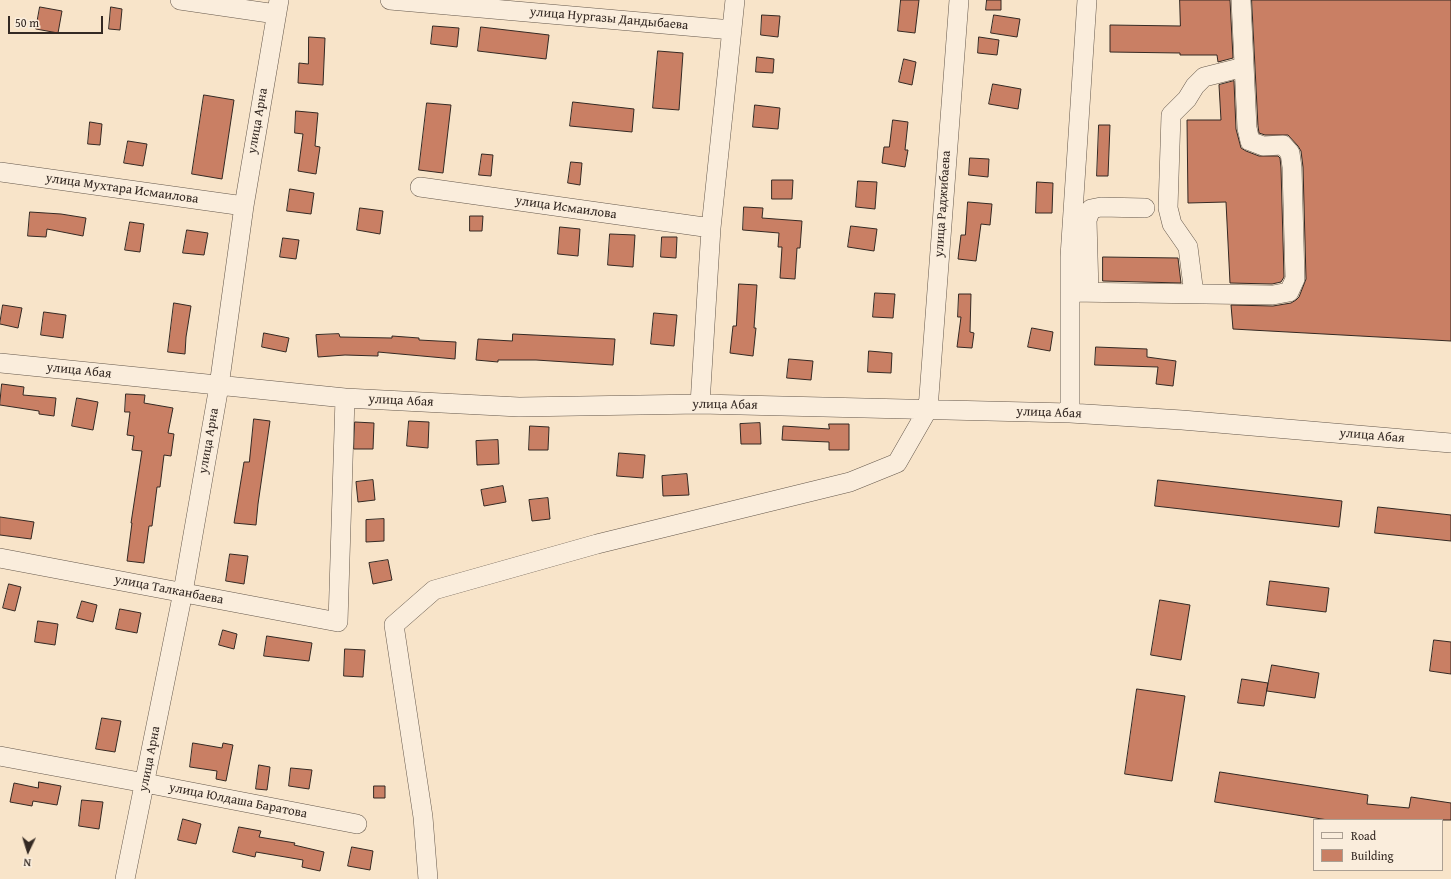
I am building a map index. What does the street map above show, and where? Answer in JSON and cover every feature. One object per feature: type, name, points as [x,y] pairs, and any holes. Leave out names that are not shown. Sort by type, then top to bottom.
[{"type":"street","points":[[180,0],[278,7]]},
{"type":"street","name":"улица Нургазы Дандыбаева","points":[[390,0],[732,30]]},
{"type":"street","points":[[700,404],[711,228],[735,0]]},
{"type":"street","name":"улица Раджибаева","points":[[928,409],[959,0]]},
{"type":"street","points":[[1070,413],[1070,257],[1087,0]]},
{"type":"street","points":[[1070,292],[1274,295],[1289,292],[1295,279],[1292,167],[1290,153],[1283,145],[1263,146],[1250,141],[1247,128],[1241,0]]},
{"type":"street","name":"улица Арна","points":[[125,879],[183,592],[219,386],[244,206],[278,7]]},
{"type":"street","points":[[1194,294],[1188,247],[1172,224],[1168,208],[1171,115],[1187,99],[1195,86],[1204,77],[1244,67]]},
{"type":"street","name":"улица Мухтара Исмаилова","points":[[0,172],[244,206]]},
{"type":"street","name":"улица Исмаилова","points":[[420,187],[711,228]]},
{"type":"street","points":[[1089,292],[1087,220],[1091,209],[1101,207],[1145,208]]},
{"type":"street","name":"улица Абая","points":[[0,363],[345,398],[518,406],[700,404],[1070,413],[1182,420],[1451,442]]},
{"type":"street","name":"улица Талканбаева","points":[[0,558],[338,622],[345,398]]},
{"type":"street","points":[[428,879],[423,817],[394,625],[434,590],[597,544],[850,482],[897,463],[928,409]]},
{"type":"street","name":"улица Юлдаша Баратова","points":[[0,756],[357,824]]},
{"type":"building","points":[[901,0],[919,0],[915,33],[898,31]]},
{"type":"building","points":[[987,0],[1001,0],[1001,10],[986,10]]},
{"type":"building","points":[[1180,0],[1230,0],[1233,58],[1218,62],[1217,55],[1110,52],[1110,25],[1180,26]]},
{"type":"building","points":[[1252,0],[1451,0],[1451,341],[1233,329],[1231,305],[1273,306],[1291,303],[1299,297],[1306,279],[1303,167],[1301,151],[1288,135],[1265,135],[1259,133]]},
{"type":"building","points":[[40,7],[62,11],[58,33],[36,29]]},
{"type":"building","points":[[111,7],[122,9],[120,30],[109,29]]},
{"type":"building","points":[[762,15],[780,16],[778,37],[761,35]]},
{"type":"building","points":[[994,15],[1020,19],[1017,37],[991,33]]},
{"type":"building","points":[[433,26],[459,28],[457,47],[431,44]]},
{"type":"building","points":[[481,27],[549,35],[546,59],[478,51]]},
{"type":"building","points":[[309,37],[325,38],[323,85],[298,83],[299,63],[308,64]]},
{"type":"building","points":[[979,37],[999,40],[997,55],[978,53]]},
{"type":"building","points":[[658,51],[683,53],[679,110],[653,108]]},
{"type":"building","points":[[757,57],[774,59],[773,73],[756,72]]},
{"type":"building","points":[[904,59],[916,62],[912,85],[899,82]]},
{"type":"building","points":[[1234,81],[1236,129],[1241,148],[1259,156],[1278,156],[1280,158],[1284,277],[1281,282],[1272,284],[1230,283],[1226,202],[1188,203],[1187,120],[1221,120],[1219,85]]},
{"type":"building","points":[[993,84],[1021,89],[1018,109],[989,104]]},
{"type":"building","points":[[204,95],[234,100],[222,179],[192,174]]},
{"type":"building","points":[[573,102],[634,109],[632,132],[570,126]]},
{"type":"building","points":[[427,103],[451,105],[443,173],[419,170]]},
{"type":"building","points":[[755,105],[780,108],[778,129],[753,127]]},
{"type":"building","points":[[296,111],[318,113],[315,146],[320,147],[316,174],[298,171],[303,134],[295,133]]},
{"type":"building","points":[[893,120],[908,122],[905,150],[908,150],[905,167],[882,163],[884,147],[889,147]]},
{"type":"building","points":[[90,122],[102,124],[100,145],[88,144]]},
{"type":"building","points":[[1099,125],[1110,125],[1108,176],[1097,176]]},
{"type":"building","points":[[128,141],[147,144],[143,166],[124,163]]},
{"type":"building","points":[[482,154],[493,155],[491,176],[479,175]]},
{"type":"building","points":[[970,158],[989,159],[988,177],[969,175]]},
{"type":"building","points":[[571,162],[582,163],[580,185],[568,183]]},
{"type":"building","points":[[772,180],[793,180],[792,199],[772,199]]},
{"type":"building","points":[[858,181],[877,182],[875,209],[856,207]]},
{"type":"building","points":[[1037,182],[1053,183],[1052,213],[1036,213]]},
{"type":"building","points":[[290,189],[314,193],[311,214],[287,211]]},
{"type":"building","points":[[968,202],[992,204],[990,225],[981,224],[976,261],[958,259],[961,235],[965,235]]},
{"type":"building","points":[[744,207],[763,208],[762,218],[802,221],[800,248],[797,248],[795,279],[780,278],[782,247],[778,247],[779,233],[743,230]]},
{"type":"building","points":[[360,208],[383,211],[380,234],[357,230]]},
{"type":"building","points":[[30,212],[61,214],[86,218],[83,236],[47,229],[46,237],[28,236]]},
{"type":"building","points":[[470,216],[483,216],[482,231],[470,231]]},
{"type":"building","points":[[130,222],[144,224],[140,252],[125,250]]},
{"type":"building","points":[[851,226],[877,229],[874,251],[848,247]]},
{"type":"building","points":[[560,227],[580,229],[578,256],[558,254]]},
{"type":"building","points":[[187,230],[208,233],[204,255],[183,253]]},
{"type":"building","points":[[610,234],[635,235],[633,267],[608,265]]},
{"type":"building","points":[[662,237],[677,237],[676,258],[661,257]]},
{"type":"building","points":[[283,238],[299,240],[296,259],[280,257]]},
{"type":"building","points":[[1103,257],[1178,258],[1181,283],[1103,281]]},
{"type":"building","points":[[739,284],[757,285],[754,328],[756,328],[753,356],[730,353],[733,326],[736,326]]},
{"type":"building","points":[[875,293],[895,294],[893,318],[873,317]]},
{"type":"building","points":[[959,294],[971,294],[970,332],[974,333],[972,348],[957,347],[961,317],[958,317]]},
{"type":"building","points":[[174,303],[191,306],[185,354],[168,352]]},
{"type":"building","points":[[3,305],[22,308],[18,328],[0,324]]},
{"type":"building","points":[[44,312],[66,315],[63,338],[41,335]]},
{"type":"building","points":[[654,313],[677,315],[674,346],[651,344]]},
{"type":"building","points":[[1032,328],[1053,332],[1050,351],[1028,347]]},
{"type":"building","points":[[264,333],[289,338],[286,352],[262,347]]},
{"type":"building","points":[[339,334],[340,337],[392,338],[392,336],[419,338],[419,340],[456,342],[455,359],[378,352],[378,356],[345,355],[318,357],[316,335]]},
{"type":"building","points":[[513,334],[615,339],[613,365],[536,360],[498,360],[498,362],[476,360],[478,339],[512,341]]},
{"type":"building","points":[[1096,347],[1147,349],[1147,357],[1176,361],[1173,386],[1156,384],[1158,367],[1095,365]]},
{"type":"building","points":[[869,351],[892,353],[891,373],[868,372]]},
{"type":"building","points":[[789,359],[813,361],[811,380],[787,378]]},
{"type":"building","points":[[2,384],[24,387],[23,395],[56,398],[54,416],[39,414],[39,411],[0,405]]},
{"type":"building","points":[[126,394],[145,395],[144,403],[173,408],[168,433],[174,434],[171,456],[164,455],[160,487],[157,487],[152,526],[149,526],[144,563],[127,561],[142,451],[132,450],[134,436],[127,435],[130,412],[125,412]]},
{"type":"building","points":[[77,398],[98,402],[93,430],[72,426]]},
{"type":"building","points":[[254,419],[270,421],[256,525],[234,523],[244,462],[249,462]]},
{"type":"building","points":[[409,421],[429,422],[428,448],[407,446]]},
{"type":"building","points":[[355,422],[374,423],[373,449],[354,449]]},
{"type":"building","points":[[760,423],[761,444],[741,444],[740,424]]},
{"type":"building","points":[[829,424],[849,424],[849,450],[829,450],[829,442],[782,440],[783,426],[829,429]]},
{"type":"building","points":[[530,426],[549,427],[548,450],[529,450]]},
{"type":"building","points":[[498,440],[499,464],[477,465],[476,441]]},
{"type":"building","points":[[619,453],[645,455],[643,478],[617,476]]},
{"type":"building","points":[[687,474],[689,495],[663,496],[662,476]]},
{"type":"building","points":[[373,480],[375,500],[358,502],[356,482]]},
{"type":"building","points":[[1158,480],[1342,501],[1339,527],[1155,506]]},
{"type":"building","points":[[503,486],[506,502],[484,506],[481,490]]},
{"type":"building","points":[[548,498],[550,519],[532,521],[529,500]]},
{"type":"building","points":[[1378,507],[1451,515],[1451,541],[1375,533]]},
{"type":"building","points":[[0,517],[34,522],[31,539],[0,535]]},
{"type":"building","points":[[384,519],[384,541],[366,542],[366,520]]},
{"type":"building","points":[[230,554],[248,556],[244,584],[226,581]]},
{"type":"building","points":[[388,560],[392,580],[373,584],[369,563]]},
{"type":"building","points":[[1270,581],[1329,588],[1326,612],[1267,605]]},
{"type":"building","points":[[9,584],[21,587],[15,611],[3,608]]},
{"type":"building","points":[[1160,600],[1190,605],[1181,660],[1151,655]]},
{"type":"building","points":[[82,601],[97,605],[93,622],[77,618]]},
{"type":"building","points":[[120,609],[141,613],[137,633],[116,629]]},
{"type":"building","points":[[38,621],[58,624],[55,645],[35,642]]},
{"type":"building","points":[[223,630],[237,634],[234,649],[219,645]]},
{"type":"building","points":[[267,636],[312,643],[309,661],[264,656]]},
{"type":"building","points":[[1434,640],[1451,642],[1451,674],[1430,671]]},
{"type":"building","points":[[345,649],[365,650],[363,677],[344,676]]},
{"type":"building","points":[[1272,665],[1319,673],[1315,698],[1267,691]]},
{"type":"building","points":[[1242,679],[1268,683],[1264,706],[1238,703]]},
{"type":"building","points":[[1137,689],[1185,696],[1172,781],[1125,774]]},
{"type":"building","points":[[102,718],[121,721],[115,752],[96,749]]},
{"type":"building","points":[[193,743],[222,748],[223,743],[233,745],[226,781],[216,779],[217,771],[190,767]]},
{"type":"building","points":[[259,765],[270,767],[267,790],[256,789]]},
{"type":"building","points":[[291,768],[312,770],[309,789],[289,786]]},
{"type":"building","points":[[1220,772],[1368,795],[1367,804],[1409,808],[1411,797],[1451,803],[1451,820],[1322,819],[1215,802]]},
{"type":"building","points":[[39,782],[61,786],[57,805],[33,801],[32,806],[10,802],[14,783],[38,788]]},
{"type":"building","points":[[374,786],[385,786],[385,798],[374,798]]},
{"type":"building","points":[[82,800],[103,802],[99,829],[79,826]]},
{"type":"building","points":[[183,819],[201,824],[196,844],[178,840]]},
{"type":"building","points":[[239,827],[261,831],[259,837],[295,843],[294,845],[324,852],[320,871],[302,867],[303,860],[256,852],[255,857],[233,852]]},
{"type":"building","points":[[352,847],[373,851],[370,870],[348,866]]}]
